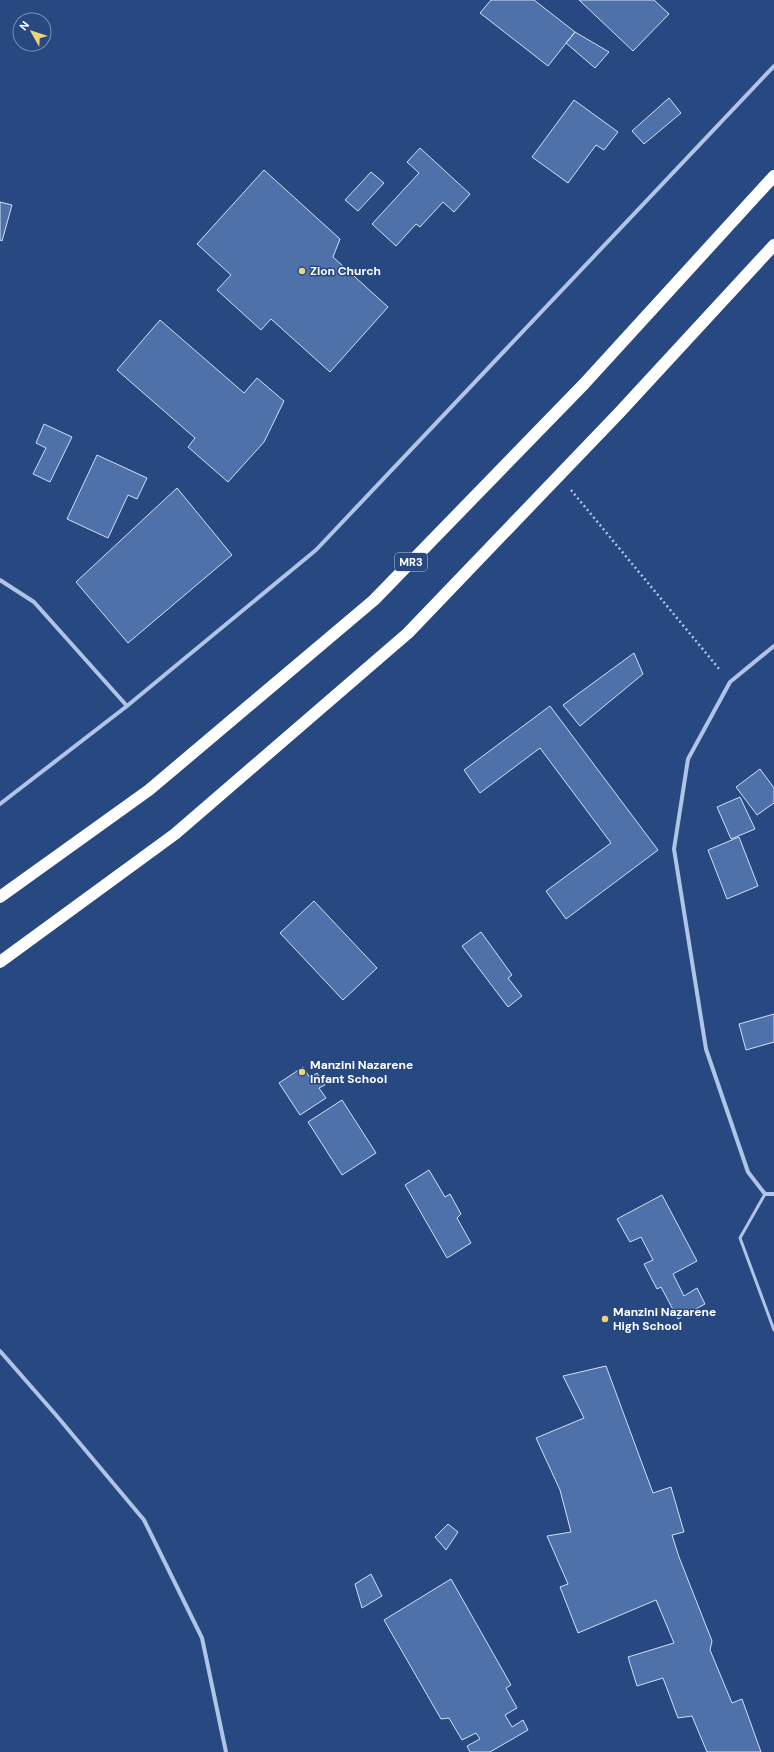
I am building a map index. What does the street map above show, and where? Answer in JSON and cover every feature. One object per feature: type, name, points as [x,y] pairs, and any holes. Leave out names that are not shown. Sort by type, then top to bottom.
[{"type":"highway","name":"MR3","points":[[0,897],[149,790],[374,600],[584,384],[774,176]]},
{"type":"highway","points":[[0,962],[175,834],[408,633],[619,413],[774,245]]},
{"type":"street","points":[[0,804],[127,706],[316,550],[774,66]]},
{"type":"street","points":[[0,580],[34,602],[127,706]]},
{"type":"street","points":[[774,646],[730,682],[688,759],[674,849],[706,1048],[748,1172],[765,1194],[774,1194]]},
{"type":"street","points":[[0,1351],[144,1520],[202,1638],[226,1752]]},
{"type":"lane","points":[[765,1194],[740,1238],[774,1330]]},
{"type":"path","points":[[559,475],[730,682]]},
{"type":"building","points":[[491,0],[534,0],[575,32],[548,66],[480,13]]},
{"type":"building","points":[[579,0],[654,0],[669,14],[633,51]]},
{"type":"building","points":[[575,32],[609,52],[595,68],[566,43]]},
{"type":"building","points":[[669,98],[681,113],[644,144],[632,131]]},
{"type":"building","points":[[574,100],[618,132],[604,150],[596,145],[568,183],[532,157]]},
{"type":"building","points":[[420,148],[470,194],[454,212],[443,202],[420,227],[416,224],[396,246],[372,224],[419,173],[407,162]]},
{"type":"building","points":[[264,170],[340,239],[333,257],[388,307],[330,372],[271,319],[261,330],[217,290],[231,275],[197,244]]},
{"type":"building","points":[[371,172],[384,183],[358,211],[345,200]]},
{"type":"building","points":[[0,202],[12,205],[2,241],[0,240]]},
{"type":"building","points":[[160,320],[244,393],[257,378],[284,401],[264,442],[228,482],[188,447],[195,438],[117,370]]},
{"type":"building","points":[[44,424],[72,437],[50,482],[33,474],[46,448],[36,443]]},
{"type":"building","points":[[97,455],[147,478],[137,499],[128,495],[108,538],[67,519]]},
{"type":"building","points":[[177,488],[232,555],[128,643],[76,582]]},
{"type":"building","points":[[634,653],[643,674],[580,726],[563,705]]},
{"type":"building","points":[[550,706],[658,850],[566,919],[546,891],[611,843],[540,748],[480,793],[464,770]]},
{"type":"building","points":[[760,769],[774,788],[774,803],[757,815],[736,787]]},
{"type":"building","points":[[740,797],[755,829],[731,839],[717,807]]},
{"type":"building","points":[[739,837],[758,886],[727,899],[708,850]]},
{"type":"building","points":[[314,901],[377,968],[343,1000],[280,933]]},
{"type":"building","points":[[481,932],[512,975],[508,978],[522,996],[508,1007],[462,946]]},
{"type":"building","points":[[774,1014],[774,1042],[746,1050],[739,1024]]},
{"type":"building","points":[[303,1067],[310,1078],[317,1073],[325,1085],[319,1088],[326,1098],[300,1115],[279,1083]]},
{"type":"building","points":[[342,1100],[376,1153],[342,1175],[308,1122]]},
{"type":"building","points":[[429,1170],[445,1197],[450,1194],[461,1214],[457,1218],[471,1243],[447,1258],[405,1185]]},
{"type":"building","points":[[662,1195],[697,1261],[673,1274],[684,1296],[697,1288],[705,1304],[678,1319],[661,1287],[657,1289],[644,1264],[653,1260],[641,1237],[630,1242],[617,1219]]},
{"type":"building","points":[[606,1366],[653,1493],[671,1487],[684,1532],[672,1535],[679,1557],[712,1641],[710,1650],[732,1703],[742,1699],[761,1752],[707,1752],[692,1716],[678,1718],[663,1678],[637,1686],[628,1657],[674,1643],[656,1600],[578,1633],[560,1587],[568,1584],[547,1536],[571,1532],[560,1490],[536,1438],[584,1418],[563,1376]]},
{"type":"building","points":[[448,1524],[458,1532],[446,1550],[435,1537]]},
{"type":"building","points":[[371,1574],[382,1596],[362,1608],[355,1584]]},
{"type":"building","points":[[451,1579],[511,1685],[506,1688],[517,1708],[505,1715],[512,1727],[523,1720],[528,1730],[490,1752],[470,1752],[467,1746],[480,1739],[476,1733],[462,1740],[449,1718],[441,1719],[384,1620]]},
{"type":"place","name":"Zion Church","points":[[302,271]]},
{"type":"place","name":"Manzini Nazarene Infant School","points":[[302,1072]]},
{"type":"place","name":"Manzini Nazarene High School","points":[[605,1319]]}]
